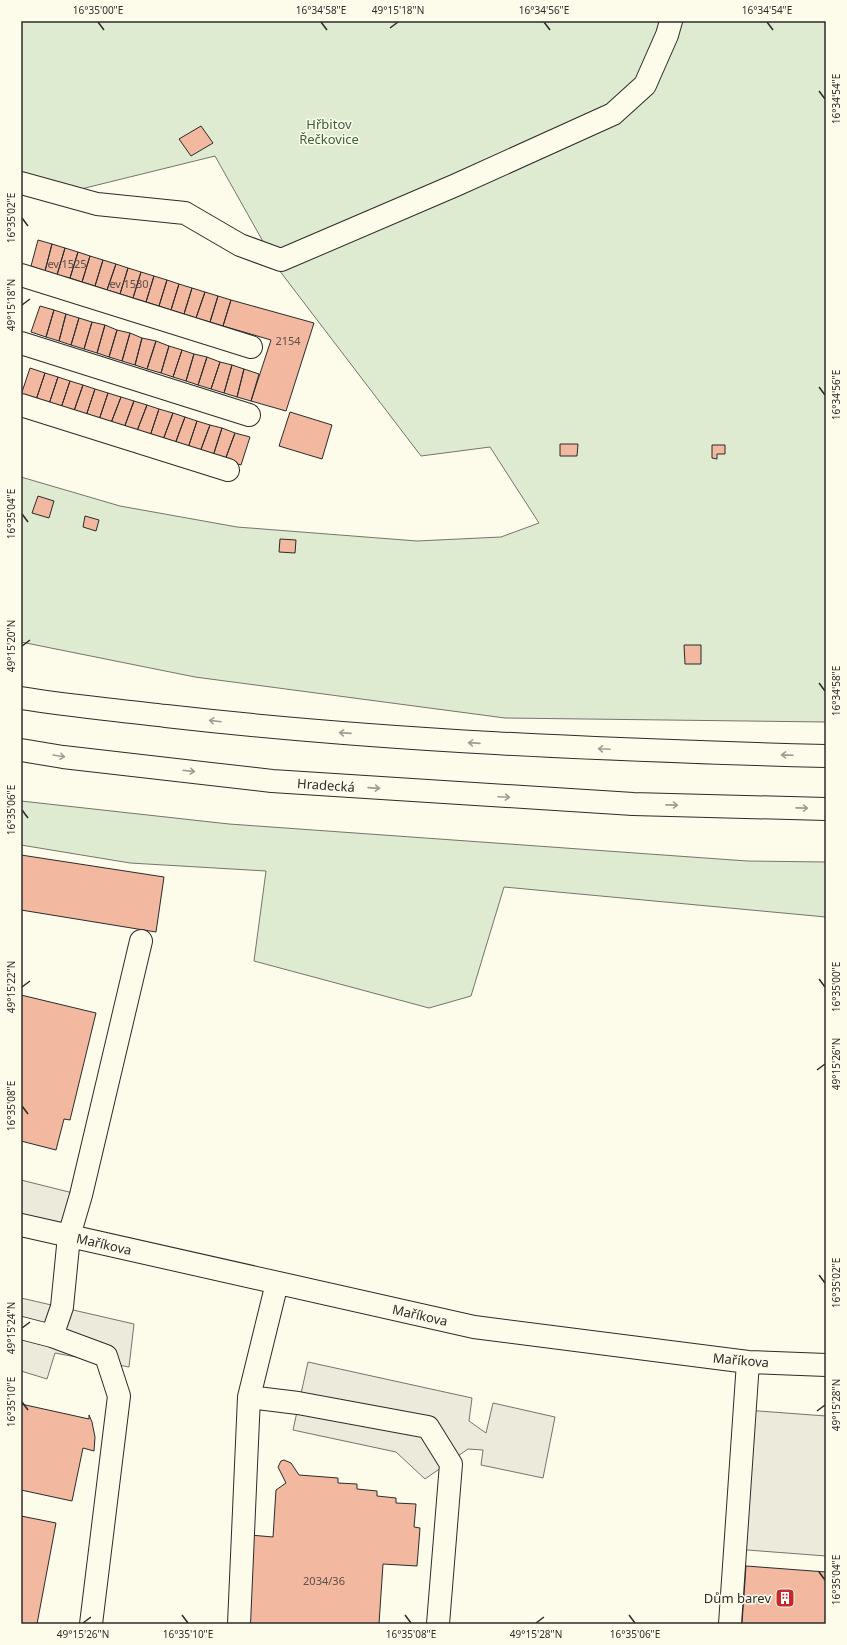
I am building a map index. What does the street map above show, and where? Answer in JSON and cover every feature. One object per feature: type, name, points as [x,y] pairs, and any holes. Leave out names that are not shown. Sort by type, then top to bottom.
[{"type":"main road","points":[[21,183],[97,204],[185,213],[240,245],[281,260],[456,185],[613,114],[645,85],[667,35],[671,21]]},
{"type":"main road","points":[[21,275],[251,347]]},
{"type":"main road","points":[[21,343],[249,415]]},
{"type":"main road","points":[[21,405],[228,470]]},
{"type":"main road","points":[[21,698],[250,725],[488,744],[643,751],[826,756]]},
{"type":"main road","name":"Hradecká","points":[[21,750],[63,757],[272,781],[633,804],[826,809]]},
{"type":"main road","points":[[52,1336],[62,1307],[69,1236],[81,1195],[141,941]]},
{"type":"main road","name":"Maříkova","points":[[21,1225],[474,1327],[748,1362],[826,1365]]},
{"type":"main road","points":[[239,1624],[249,1397],[277,1283]]},
{"type":"main road","points":[[21,1328],[52,1336],[106,1356],[119,1396],[91,1624]]},
{"type":"main road","points":[[730,1624],[748,1362]]},
{"type":"main road","points":[[249,1397],[298,1403],[428,1427],[450,1464],[438,1624]]},
{"type":"green space","name":"Hřbitov Řečkovice","points":[[21,21],[826,21],[826,722],[505,718],[195,677],[21,642],[21,477],[120,506],[237,527],[417,541],[501,537],[539,523],[490,447],[421,456],[279,270],[215,156],[73,191],[21,187]]},
{"type":"green space","points":[[21,801],[229,824],[747,861],[826,862],[826,917],[504,887],[471,996],[429,1008],[254,961],[266,871],[130,863],[21,845]]},
{"type":"shaded area","points":[[21,1180],[81,1195],[69,1236],[21,1225]]},
{"type":"shaded area","points":[[21,1298],[134,1324],[129,1367],[55,1353],[47,1379],[21,1371]]},
{"type":"shaded area","points":[[308,1362],[472,1398],[469,1421],[486,1433],[493,1403],[555,1417],[543,1478],[481,1465],[483,1450],[468,1449],[425,1479],[396,1452],[293,1430]]},
{"type":"shaded area","points":[[745,1410],[826,1416],[826,1556],[734,1549]]},
{"type":"building","points":[[201,126],[213,143],[191,156],[179,139]]},
{"type":"building","points":[[38,240],[52,244],[45,271],[31,266]]},
{"type":"building","points":[[52,244],[65,248],[57,275],[45,271]]},
{"type":"building","points":[[65,248],[78,252],[70,278],[57,275]]},
{"type":"building","points":[[78,252],[90,256],[82,282],[70,278]]},
{"type":"building","points":[[90,256],[103,260],[95,286],[82,282]]},
{"type":"building","points":[[103,260],[116,264],[107,290],[95,286]]},
{"type":"building","points":[[116,264],[128,268],[120,294],[107,290]]},
{"type":"building","points":[[128,268],[141,272],[133,298],[120,294]]},
{"type":"building","points":[[141,272],[154,276],[146,302],[133,298]]},
{"type":"building","points":[[154,276],[167,280],[159,306],[146,302]]},
{"type":"building","points":[[167,280],[179,284],[171,310],[159,306]]},
{"type":"building","points":[[179,284],[192,288],[184,314],[171,310]]},
{"type":"building","points":[[192,288],[205,292],[196,318],[184,314]]},
{"type":"building","points":[[205,292],[218,296],[210,322],[196,318]]},
{"type":"building","points":[[218,296],[231,300],[223,326],[210,322]]},
{"type":"building","points":[[231,300],[314,323],[286,411],[251,401],[271,340],[223,326]]},
{"type":"building","points":[[40,306],[54,310],[46,337],[31,332]]},
{"type":"building","points":[[54,310],[66,314],[59,341],[46,337]]},
{"type":"building","points":[[66,314],[79,318],[71,345],[59,341]]},
{"type":"building","points":[[79,318],[92,322],[84,349],[71,345]]},
{"type":"building","points":[[92,322],[105,325],[97,353],[84,349]]},
{"type":"building","points":[[105,325],[117,330],[109,357],[97,353]]},
{"type":"building","points":[[117,330],[130,333],[122,361],[109,357]]},
{"type":"building","points":[[130,333],[142,338],[135,365],[122,361]]},
{"type":"building","points":[[142,338],[156,341],[147,369],[135,365]]},
{"type":"building","points":[[156,341],[169,346],[161,373],[147,369]]},
{"type":"building","points":[[169,346],[182,350],[173,377],[161,373]]},
{"type":"building","points":[[182,350],[194,354],[186,381],[173,377]]},
{"type":"building","points":[[194,354],[207,357],[198,385],[186,381]]},
{"type":"building","points":[[207,357],[220,362],[211,389],[198,385]]},
{"type":"building","points":[[220,362],[232,365],[224,393],[211,389]]},
{"type":"building","points":[[232,365],[244,369],[237,397],[224,393]]},
{"type":"building","points":[[30,368],[45,373],[36,400],[21,395]]},
{"type":"building","points":[[244,369],[259,374],[251,401],[237,397]]},
{"type":"building","points":[[45,373],[58,377],[49,404],[36,400]]},
{"type":"building","points":[[58,377],[70,381],[61,408],[49,404]]},
{"type":"building","points":[[70,381],[83,385],[74,411],[61,408]]},
{"type":"building","points":[[83,385],[95,389],[86,416],[74,411]]},
{"type":"building","points":[[95,389],[108,393],[99,420],[86,416]]},
{"type":"building","points":[[108,393],[121,397],[111,423],[99,420]]},
{"type":"building","points":[[121,397],[134,401],[124,428],[111,423]]},
{"type":"building","points":[[134,401],[147,405],[137,431],[124,428]]},
{"type":"building","points":[[147,405],[159,409],[150,436],[137,431]]},
{"type":"building","points":[[159,409],[173,413],[163,440],[150,436]]},
{"type":"building","points":[[290,412],[332,425],[322,459],[279,446]]},
{"type":"building","points":[[173,413],[185,417],[175,444],[163,440]]},
{"type":"building","points":[[185,417],[197,421],[188,448],[175,444]]},
{"type":"building","points":[[197,421],[210,425],[200,452],[188,448]]},
{"type":"building","points":[[210,425],[222,428],[213,456],[200,452]]},
{"type":"building","points":[[222,428],[235,433],[225,460],[213,456]]},
{"type":"building","points":[[235,433],[250,437],[241,465],[225,460]]},
{"type":"building","points":[[560,444],[578,444],[577,456],[560,456]]},
{"type":"building","points":[[712,445],[725,445],[725,454],[717,454],[717,459],[712,458]]},
{"type":"building","points":[[38,496],[54,501],[49,518],[32,513]]},
{"type":"building","points":[[85,516],[99,520],[96,531],[83,527]]},
{"type":"building","points":[[280,539],[296,540],[295,553],[279,552]]},
{"type":"building","points":[[684,645],[701,645],[701,664],[685,664]]},
{"type":"building","points":[[21,855],[164,877],[156,932],[21,910]]},
{"type":"building","points":[[21,995],[96,1013],[70,1120],[64,1119],[56,1150],[21,1141]]},
{"type":"building","points":[[21,1404],[89,1419],[89,1415],[95,1437],[94,1451],[83,1448],[72,1501],[21,1490]]},
{"type":"building","points":[[284,1460],[291,1463],[299,1475],[338,1478],[338,1483],[357,1484],[357,1489],[377,1491],[377,1496],[396,1498],[396,1503],[416,1504],[414,1527],[420,1528],[417,1566],[383,1564],[379,1624],[245,1624],[250,1535],[273,1537],[276,1490],[286,1483],[278,1467],[281,1461]]},
{"type":"building","points":[[21,1516],[56,1523],[37,1624],[21,1624]]},
{"type":"building","name":"Dům barev","points":[[746,1566],[826,1572],[826,1624],[742,1624]]},
{"type":"place","name":"Dům barev","points":[[785,1598]]}]
